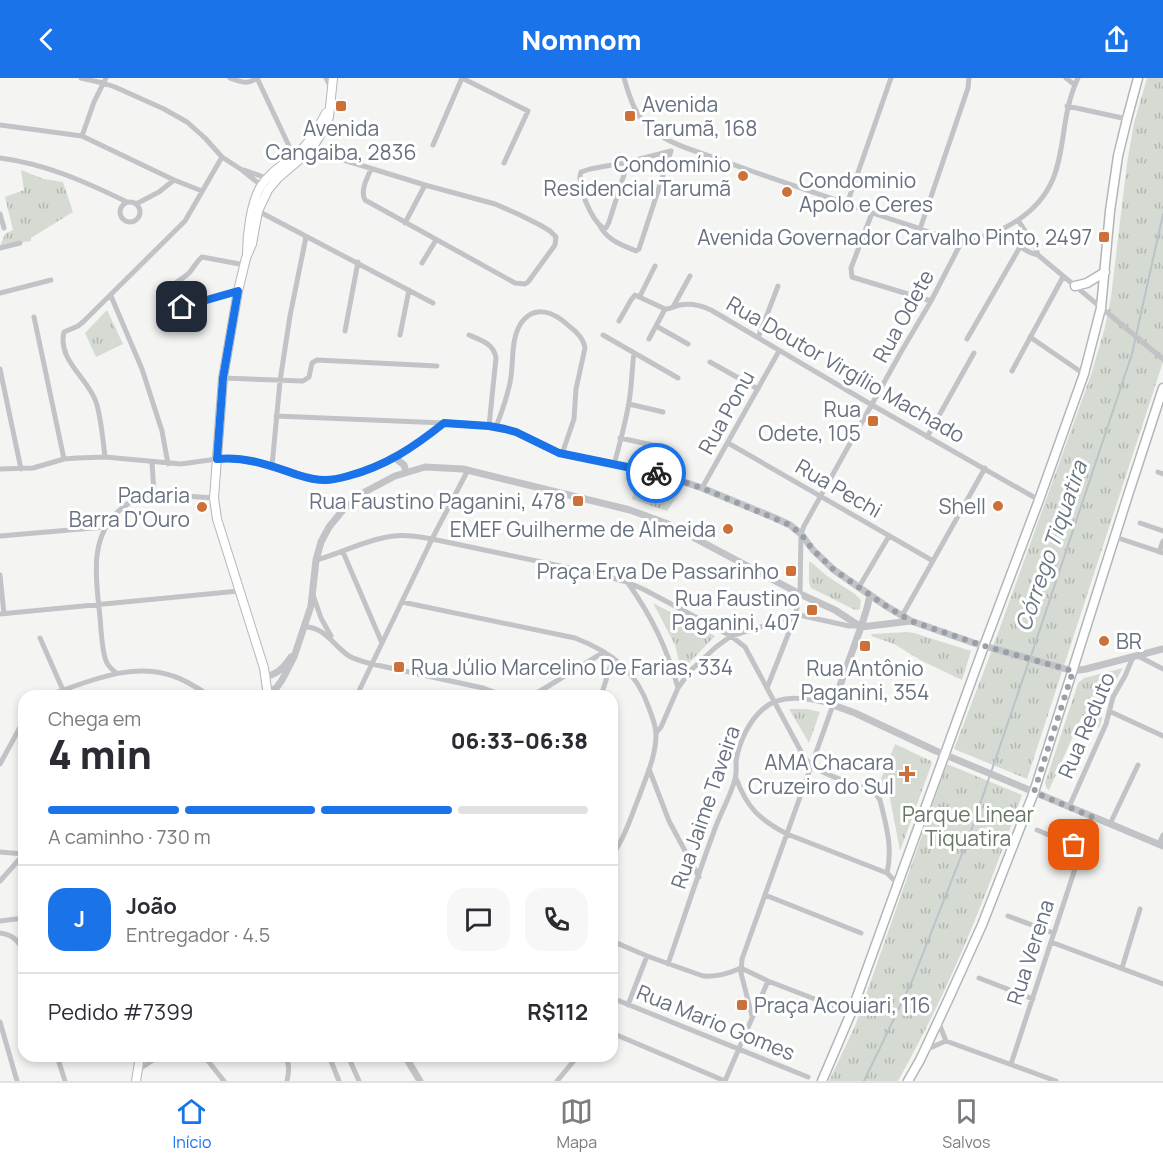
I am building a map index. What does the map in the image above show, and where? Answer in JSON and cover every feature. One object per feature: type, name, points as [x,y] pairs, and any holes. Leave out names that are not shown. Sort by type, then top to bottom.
[{"type":"main road","points":[[271,181],[311,150],[324,129],[329,117],[333,78]]},
{"type":"main road","points":[[822,1081],[851,1013],[899,884],[1084,374],[1101,308],[1116,171],[1138,78]]},
{"type":"main road","points":[[246,262],[254,205],[271,181],[308,142],[319,127],[329,105]]},
{"type":"main road","points":[[265,188],[238,291],[223,378],[214,498],[239,591],[258,648],[267,690]]},
{"type":"main road","points":[[1075,286],[1087,283],[1105,272]]},
{"type":"main road","points":[[908,1081],[982,924],[1034,792],[1163,388]]},
{"type":"main road","points":[[136,1081],[138,1062]]},
{"type":"street","points":[[81,78],[105,80],[187,122],[222,157],[265,188]]},
{"type":"street","points":[[230,78],[246,83],[257,78],[291,148]]},
{"type":"street","points":[[326,78],[331,88]]},
{"type":"street","points":[[433,145],[462,78],[528,111],[504,163]]},
{"type":"street","points":[[624,78],[635,111],[642,121],[654,132],[674,143],[920,229],[945,237],[963,239],[1000,230],[1032,209],[1045,194],[1054,178],[1059,162],[1067,106],[1078,78]]},
{"type":"street","points":[[847,204],[891,78]]},
{"type":"street","points":[[920,229],[968,88],[969,78]]},
{"type":"street","points":[[1066,78],[1075,85]]},
{"type":"street","points":[[82,136],[105,80]]},
{"type":"street","points":[[1067,106],[1127,119]]},
{"type":"street","points":[[0,125],[82,136],[202,191]]},
{"type":"street","points":[[671,151],[590,169],[580,174],[580,182],[587,204],[604,234],[614,241],[636,250],[639,249],[674,143]]},
{"type":"street","points":[[311,150],[495,204],[518,213],[550,231],[556,237],[555,245],[525,284],[515,283],[365,200],[364,188],[371,169]]},
{"type":"street","points":[[105,457],[96,400],[67,356],[63,339],[64,332],[83,322],[185,221],[222,157]]},
{"type":"street","points":[[0,158],[31,164],[73,177],[127,202],[134,202],[140,209],[140,216],[136,222],[129,223],[123,220],[120,213],[127,202]]},
{"type":"street","points":[[600,226],[606,228],[609,222],[628,162]]},
{"type":"street","points":[[242,170],[271,181]]},
{"type":"street","points":[[136,204],[159,192],[174,180]]},
{"type":"street","points":[[405,223],[425,185]]},
{"type":"street","points":[[258,211],[433,303]]},
{"type":"street","points":[[872,213],[851,268],[852,277],[931,301]]},
{"type":"street","points":[[0,214],[4,228]]},
{"type":"street","points":[[1018,220],[1035,246],[1038,255]]},
{"type":"street","points":[[1000,230],[1020,247],[1038,255],[1163,359]]},
{"type":"street","points":[[272,466],[280,381],[306,237]]},
{"type":"street","points":[[967,339],[1020,247],[1029,237]]},
{"type":"street","name":"Rua Odete","points":[[801,534],[807,518],[931,301],[963,239]]},
{"type":"street","points":[[422,263],[436,240]]},
{"type":"street","points":[[0,248],[20,243]]},
{"type":"street","points":[[238,291],[178,307],[174,306],[168,292],[173,284],[187,275],[202,257],[246,262]]},
{"type":"street","points":[[345,332],[358,262]]},
{"type":"street","points":[[640,296],[655,266]]},
{"type":"street","points":[[673,307],[690,276]]},
{"type":"street","points":[[1012,371],[1063,277]]},
{"type":"street","points":[[0,293],[51,280]]},
{"type":"street","points":[[758,338],[778,286]]},
{"type":"street","points":[[400,335],[409,290]]},
{"type":"street","points":[[619,321],[635,295],[664,309],[648,339]]},
{"type":"street","points":[[111,296],[142,369],[162,431],[168,464]]},
{"type":"street","name":"Rua Doutor Virgílio Machado","points":[[664,309],[688,304],[711,310],[1040,500]]},
{"type":"street","points":[[493,427],[510,385],[513,353],[520,324],[529,314],[549,312],[572,328],[584,342],[585,348],[576,389],[573,418],[562,454]]},
{"type":"street","points":[[34,317],[64,459]]},
{"type":"street","points":[[656,326],[688,344]]},
{"type":"street","points":[[469,335],[486,343],[495,352],[493,427]]},
{"type":"street","points":[[603,335],[678,378]]},
{"type":"street","points":[[1029,337],[1084,374]]},
{"type":"street","name":"Rua Ponu","points":[[702,488],[779,351]]},
{"type":"street","points":[[614,465],[629,404],[634,353]]},
{"type":"street","points":[[927,436],[974,353]]},
{"type":"street","points":[[223,378],[306,381],[312,363],[317,360],[437,366]]},
{"type":"street","points":[[710,362],[758,389]]},
{"type":"street","points":[[0,369],[21,469]]},
{"type":"street","points":[[629,404],[663,412]]},
{"type":"street","points":[[276,416],[444,423],[493,427],[516,432],[562,454],[660,474],[702,488],[775,518],[790,525],[801,534],[824,562],[902,616],[984,646],[1073,671],[1163,649]]},
{"type":"street","points":[[0,469],[33,468],[64,459],[105,457],[168,464],[243,459],[300,475],[326,480],[338,479],[377,467],[395,458],[444,423]]},
{"type":"street","points":[[620,438],[657,446]]},
{"type":"street","name":"Rua Pechi","points":[[728,443],[933,561]]},
{"type":"street","points":[[395,458],[404,465],[406,472]]},
{"type":"street","points":[[152,462],[154,494]]},
{"type":"street","points":[[377,467],[378,475],[383,482]]},
{"type":"street","points":[[274,690],[287,673],[294,657],[311,606],[316,560],[329,527],[343,510],[362,494],[406,472],[425,467],[468,470],[630,510],[668,524],[835,610],[861,627]]},
{"type":"street","points":[[902,616],[985,468]]},
{"type":"street","points":[[359,690],[468,470]]},
{"type":"street","points":[[116,673],[108,666],[105,658],[99,605],[96,563],[97,551],[105,527],[126,505],[147,495],[214,498]]},
{"type":"street","points":[[1140,523],[1163,531]]},
{"type":"street","points":[[0,536],[105,527]]},
{"type":"street","points":[[767,688],[795,617],[800,594],[801,534]]},
{"type":"street","points":[[316,560],[371,541],[395,536],[432,539],[627,582],[731,636],[745,647],[804,757],[811,765],[820,771],[870,790],[880,800],[890,843],[890,862],[887,873]]},
{"type":"street","points":[[859,587],[889,536]]},
{"type":"street","points":[[1115,537],[1161,553],[1163,541]]},
{"type":"street","points":[[343,552],[382,643]]},
{"type":"street","points":[[0,576],[2,614],[0,620]]},
{"type":"street","points":[[627,582],[653,621],[663,641],[678,688]]},
{"type":"street","points":[[2,614],[239,591]]},
{"type":"street","points":[[313,594],[321,618],[336,645]]},
{"type":"street","points":[[752,1016],[741,968],[742,959],[861,627],[870,595]]},
{"type":"street","points":[[402,602],[575,638],[595,646],[630,673],[647,703],[656,733],[649,769],[618,845]]},
{"type":"street","points":[[656,733],[661,728],[678,688],[690,671],[731,636],[802,615],[861,627],[911,621]]},
{"type":"street","points":[[304,627],[310,626],[321,631],[349,656],[372,664],[488,690]]},
{"type":"street","points":[[40,638],[63,690],[116,673],[146,671],[176,676],[200,690]]},
{"type":"street","points":[[266,677],[282,669],[296,650]]},
{"type":"street","points":[[542,690],[604,652]]},
{"type":"street","points":[[1136,657],[1163,669]]},
{"type":"street","name":"Rua Reduto","points":[[1069,807],[1106,724],[1113,697],[1136,657]]},
{"type":"street","points":[[603,690],[613,658]]},
{"type":"street","points":[[774,702],[784,699],[800,699],[833,705],[1161,845],[1163,835]]},
{"type":"street","name":"Rua Jaime Taveira","points":[[668,964],[716,826],[736,778],[739,747],[752,721],[762,709],[774,702]]},
{"type":"street","points":[[1109,711],[1163,736]]},
{"type":"street","points":[[0,764],[18,730]]},
{"type":"street","points":[[1110,824],[1138,765]]},
{"type":"street","points":[[649,769],[669,821],[699,877]]},
{"type":"street","points":[[736,778],[742,794],[754,812],[772,826],[887,873],[899,884]]},
{"type":"street","name":"Rua Verena","points":[[1011,1064],[1092,817]]},
{"type":"street","points":[[1037,830],[1082,849]]},
{"type":"street","points":[[0,852],[18,854]]},
{"type":"street","points":[[0,881],[18,861]]},
{"type":"street","points":[[765,895],[861,933]]},
{"type":"street","points":[[1122,968],[1140,909]]},
{"type":"street","points":[[1008,916],[1053,933]]},
{"type":"street","points":[[0,921],[18,919]]},
{"type":"street","points":[[0,933],[14,937],[18,942]]},
{"type":"street","points":[[1051,942],[1163,984]]},
{"type":"street","points":[[618,944],[703,976],[722,975],[741,968],[768,981],[851,1013]]},
{"type":"street","points":[[628,1005],[647,956]]},
{"type":"street","points":[[979,978],[1032,999]]},
{"type":"street","points":[[618,1036],[725,1081],[768,981]]},
{"type":"street","name":"Rua Mario Gomes","points":[[618,1001],[808,1077]]},
{"type":"street","points":[[938,1021],[946,1041]]},
{"type":"street","points":[[0,1022],[16,1081]]},
{"type":"street","points":[[924,1051],[946,1041],[1056,1081]]},
{"type":"street","points":[[59,1062],[65,1081]]},
{"type":"street","points":[[136,1071],[150,1062]]},
{"type":"street","points":[[209,1062],[224,1081]]},
{"type":"street","points":[[286,1081],[288,1062]]},
{"type":"street","points":[[331,1062],[339,1081]]},
{"type":"street","points":[[351,1062],[359,1081]]},
{"type":"street","points":[[409,1062],[420,1081]]},
{"type":"street","points":[[557,1081],[573,1062]]},
{"type":"green space","name":"Parque Linear Tiquatira","points":[[1147,78],[1163,78],[1163,362],[1027,779],[954,749],[1091,375],[1105,327],[1111,297],[1127,163],[1134,123]]},
{"type":"green space","points":[[21,170],[44,179],[63,182],[73,212],[31,238],[31,241],[0,246],[5,234],[13,230],[5,197],[24,190]]},
{"type":"green space","points":[[107,310],[123,344],[96,357],[85,333]]},
{"type":"green space","points":[[638,478],[681,491],[667,511],[632,499]]},
{"type":"green space","name":"Praça Erva De Passarinho","points":[[809,562],[855,594],[861,600],[860,609],[855,610],[811,588]]},
{"type":"green space","points":[[653,603],[715,636],[683,669],[680,666],[675,645]]},
{"type":"green space","points":[[907,632],[971,651],[962,680],[922,661],[894,644],[871,636],[872,634]]},
{"type":"green space","points":[[1123,668],[1102,706],[1099,728],[1082,716],[1049,790],[1047,789],[1045,783],[1078,683],[1084,678]]},
{"type":"green space","points":[[789,709],[820,712],[809,743]]},
{"type":"green space","points":[[895,744],[932,763],[900,851],[889,793],[879,784]]},
{"type":"green space","name":"Parque Linear Tiquatira","points":[[947,764],[1022,795],[999,858],[949,981],[898,1081],[829,1081],[855,1026]]},
{"type":"waterway","name":"Córrego Tiquatira","points":[[1031,656],[1132,354],[1163,214]]},
{"type":"waterway","name":"Córrego Tiquatira","points":[[864,1081],[913,979],[971,831],[1029,661]]},
{"type":"way so far","points":[[656,473],[702,488],[790,525],[834,570],[911,621],[951,636],[1073,671],[1034,792],[1092,817],[1082,849],[1074,845]]},
{"type":"place","name":"Avenida Cangaiba, 2836","points":[[341,106]]},
{"type":"place","name":"Avenida Tarumã, 168","points":[[630,116]]},
{"type":"place","name":"Condomínio Residencial Tarumã","points":[[743,176]]},
{"type":"place","name":"Condominio Apolo e Ceres","points":[[787,192]]},
{"type":"place","name":"Avenida Governador Carvalho Pinto, 2497","points":[[1104,237]]},
{"type":"place","name":"Rua Odete, 105","points":[[873,421]]},
{"type":"place","name":"Rua Faustino Paganini, 478","points":[[578,501]]},
{"type":"place","name":"Shell","points":[[998,506]]},
{"type":"place","name":"Padaria Barra D'Ouro","points":[[202,507]]},
{"type":"place","name":"EMEF Guilherme de Almeida","points":[[728,529]]},
{"type":"place","name":"Praça Erva De Passarinho","points":[[791,571]]},
{"type":"place","name":"Rua Faustino Paganini, 407","points":[[812,610]]},
{"type":"place","name":"BR","points":[[1104,641]]},
{"type":"place","name":"Rua Antônio Paganini, 354","points":[[865,646]]},
{"type":"place","name":"Rua Júlio Marcelino De Farias, 334","points":[[399,667]]},
{"type":"place","name":"AMA Chacara Cruzeiro do Sul","points":[[907,774]]},
{"type":"place","name":"Praça Acouiari, 116","points":[[742,1005]]},
{"type":"route","points":[[182,307],[238,291],[223,378],[217,459],[256,461],[314,479],[338,479],[368,471],[395,458],[444,423],[505,429],[559,453],[656,473]]}]
